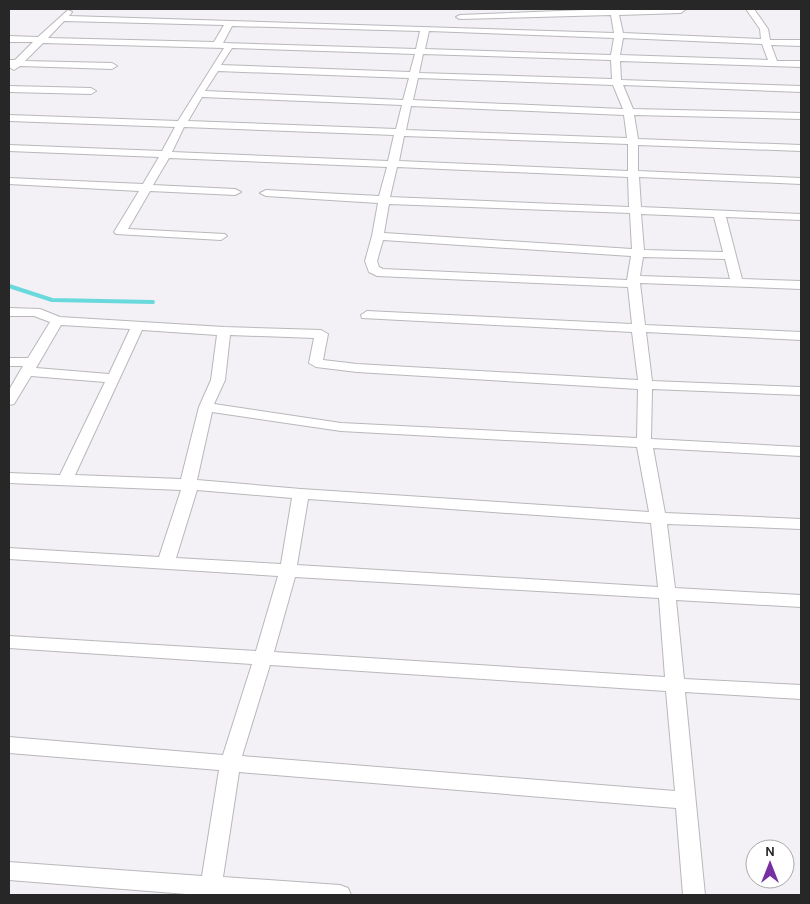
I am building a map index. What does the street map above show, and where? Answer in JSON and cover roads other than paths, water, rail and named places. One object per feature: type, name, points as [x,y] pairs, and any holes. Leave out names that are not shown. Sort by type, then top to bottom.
[{"type":"street","points":[[9,72],[13,63],[40,40],[70,9]]},
{"type":"street","points":[[460,17],[614,11],[680,11],[682,9]]},
{"type":"street","points":[[750,9],[764,29],[773,63]]},
{"type":"street","points":[[614,11],[619,35],[615,58],[617,83],[629,112],[633,142],[638,253],[634,282],[645,385],[644,442],[658,518],[667,594],[694,895]]},
{"type":"street","points":[[62,18],[425,28],[801,43]]},
{"type":"street","points":[[217,44],[230,22]]},
{"type":"street","points":[[425,28],[384,200],[378,236],[371,262],[373,269],[381,273],[634,282],[738,282],[801,285]]},
{"type":"street","points":[[9,39],[217,44],[801,64]]},
{"type":"street","points":[[221,236],[120,232],[166,154],[180,124],[230,45]]},
{"type":"street","points":[[13,63],[112,66]]},
{"type":"street","points":[[215,68],[801,89]]},
{"type":"street","points":[[9,89],[90,92]]},
{"type":"street","points":[[199,94],[629,112],[801,116]]},
{"type":"street","points":[[9,118],[801,148]]},
{"type":"street","points":[[9,148],[633,175],[801,180]]},
{"type":"street","points":[[9,181],[235,192]]},
{"type":"street","points":[[266,193],[801,218]]},
{"type":"street","points":[[719,214],[738,282]]},
{"type":"street","points":[[378,236],[638,253],[731,256]]},
{"type":"street","points":[[9,312],[40,313],[50,315],[57,321],[224,331],[321,334],[316,363],[357,368],[645,385],[801,391]]},
{"type":"street","points":[[367,315],[801,336]]},
{"type":"street","points":[[9,401],[57,321]]},
{"type":"street","points":[[66,481],[138,325]]},
{"type":"street","points":[[166,563],[189,490],[188,484],[206,407],[218,380],[224,331]]},
{"type":"street","points":[[9,362],[29,367],[114,379]]},
{"type":"street","points":[[206,407],[341,427],[801,451]]},
{"type":"street","points":[[9,478],[188,484],[301,494],[658,518],[801,524]]},
{"type":"street","points":[[211,891],[230,763],[263,659],[288,570],[301,494]]},
{"type":"street","points":[[9,554],[801,601]]},
{"type":"street","points":[[9,642],[676,686],[801,692]]},
{"type":"street","points":[[9,745],[685,800]]},
{"type":"street","points":[[9,871],[211,891],[340,895]]},
{"type":"waterway","points":[[9,286],[52,300],[153,302]]}]
